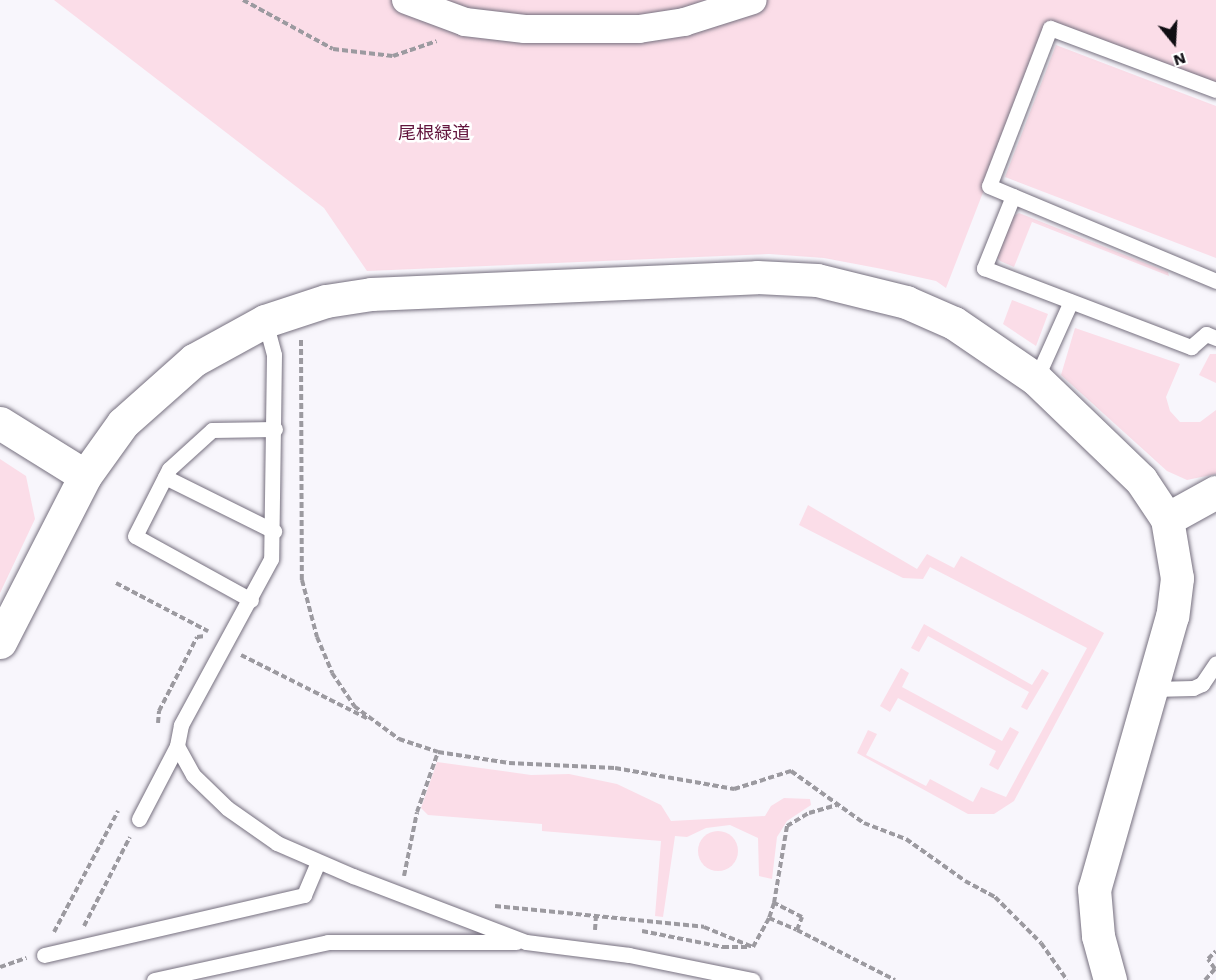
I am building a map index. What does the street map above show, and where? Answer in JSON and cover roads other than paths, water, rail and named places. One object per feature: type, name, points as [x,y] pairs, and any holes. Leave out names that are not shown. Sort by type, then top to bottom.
[{"type":"street","points":[[406,0],[465,22],[525,29],[639,29],[684,22],[753,0]]},
{"type":"street","points":[[0,642],[84,476],[123,423],[167,380],[223,341],[265,321],[326,301],[371,294],[776,276],[840,285],[933,312],[997,348],[1036,379],[1141,480],[1167,519],[1176,561],[1177,586],[1153,689],[1097,871],[1094,908],[1110,980]]},
{"type":"street","points":[[0,423],[84,476]]},
{"type":"street","points":[[1167,519],[1216,492]]},
{"type":"lane","points":[[1216,90],[1050,28],[989,186],[1216,281]]},
{"type":"lane","points":[[1013,196],[984,268],[1191,347],[1206,334],[1216,338]]},
{"type":"lane","points":[[1036,379],[1071,302]]},
{"type":"lane","points":[[139,819],[177,746],[186,713],[223,645],[251,600],[271,559],[274,531],[274,355],[265,321]]},
{"type":"lane","points":[[251,600],[135,536],[168,469],[212,430],[275,429]]},
{"type":"lane","points":[[165,477],[274,531]]},
{"type":"lane","points":[[1153,689],[1193,688],[1202,684],[1216,663]]},
{"type":"lane","points":[[177,746],[193,775],[227,808],[277,843],[318,862],[526,942]]},
{"type":"lane","points":[[44,955],[304,895],[318,862]]},
{"type":"lane","points":[[154,980],[328,942],[526,942],[629,955],[752,980]]},
{"type":"park label","name":"尾根緑道","points":[[434,133]]}]
